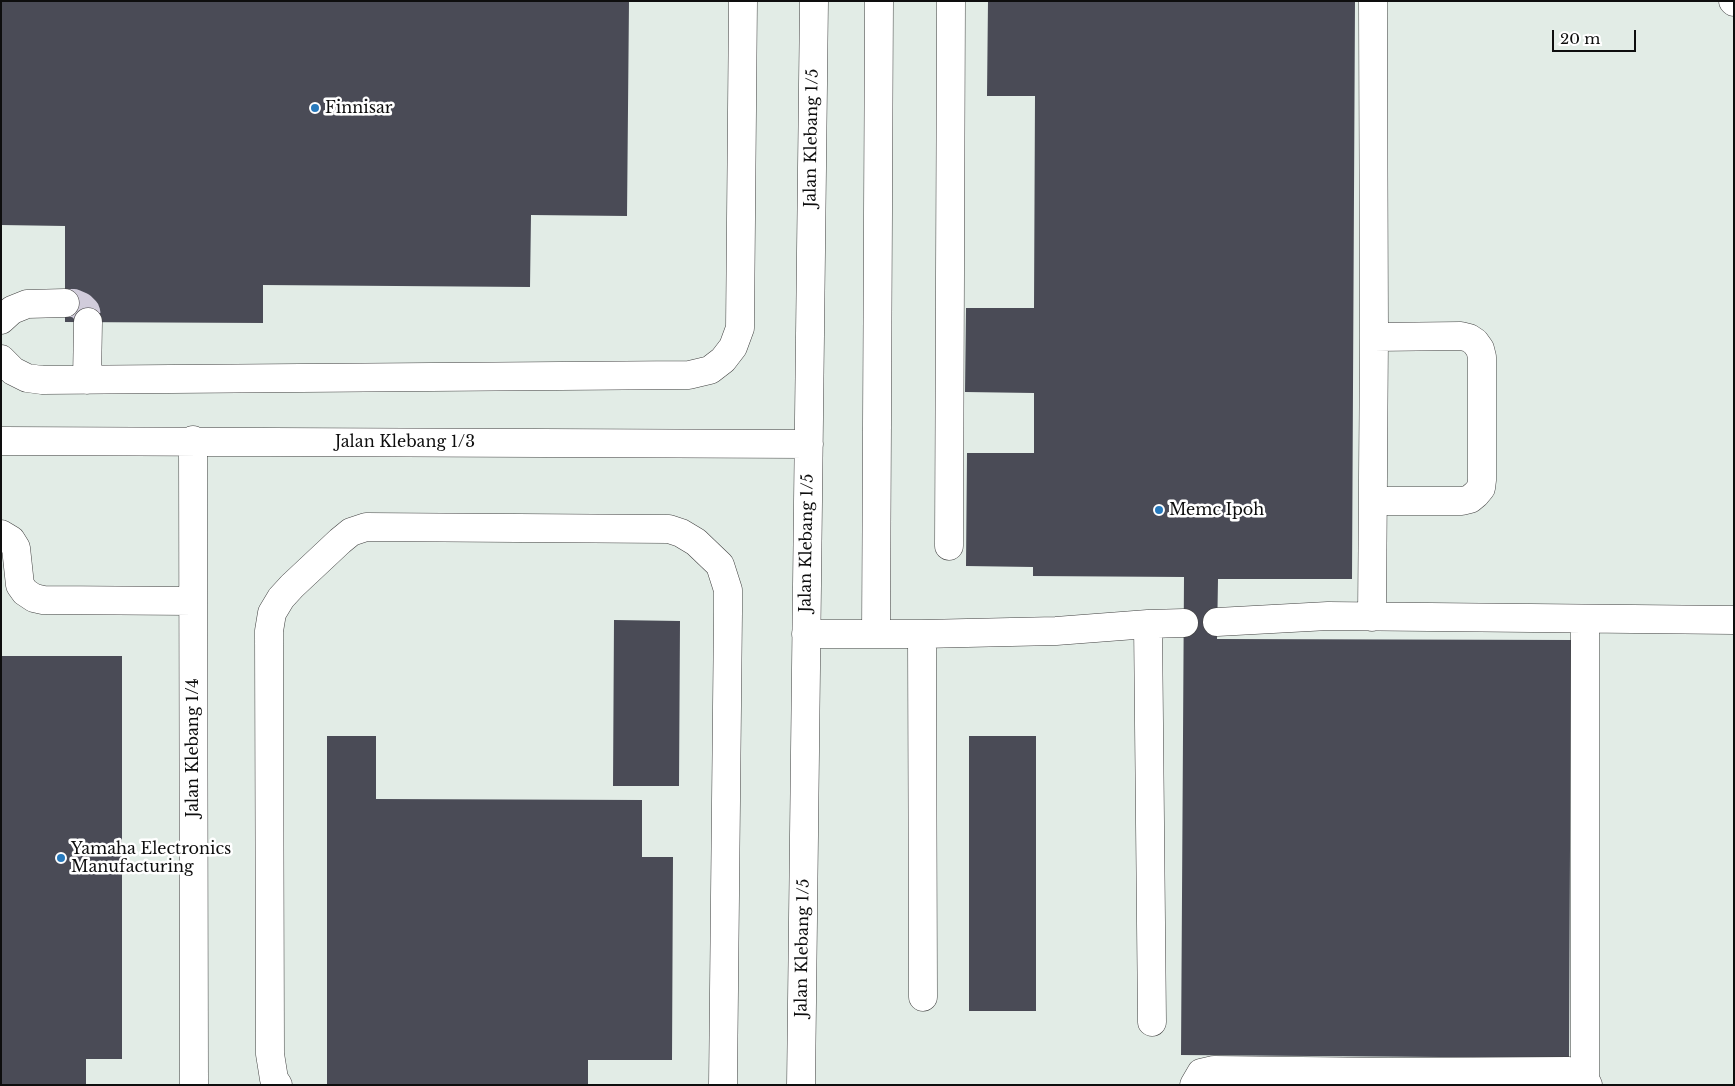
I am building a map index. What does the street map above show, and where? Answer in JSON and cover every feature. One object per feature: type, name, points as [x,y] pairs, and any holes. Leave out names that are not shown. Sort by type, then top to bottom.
[{"type":"street","points":[[1,359],[13,371],[27,378],[42,380],[690,375],[710,370],[723,360],[734,347],[740,328],[743,1]]},
{"type":"street","name":"Jalan Klebang 1/5","points":[[801,1085],[814,1]]},
{"type":"street","points":[[876,634],[878,1]]},
{"type":"street","points":[[948,546],[951,1]]},
{"type":"street","points":[[1372,617],[1374,337],[1373,1]]},
{"type":"street","points":[[1,320],[12,310],[27,304],[65,303]]},
{"type":"street","points":[[87,380],[88,322]]},
{"type":"street","points":[[1373,501],[1462,501],[1470,499],[1476,494],[1481,488],[1482,480],[1482,357],[1480,349],[1475,342],[1461,336],[1374,337]]},
{"type":"street","name":"Jalan Klebang 1/3","points":[[1,441],[193,440],[809,444]]},
{"type":"street","name":"Jalan Klebang 1/4","points":[[193,440],[194,1085]]},
{"type":"street","points":[[278,1085],[274,1079],[270,1054],[269,631],[272,613],[281,598],[292,586],[351,532],[366,527],[414,527],[669,529],[681,533],[696,542],[720,565],[728,590],[723,1085]]},
{"type":"street","points":[[1,534],[11,540],[16,548],[20,584],[25,592],[34,598],[43,600],[193,601]]},
{"type":"street","points":[[1217,622],[1328,616],[1734,620]]},
{"type":"street","points":[[1585,619],[1587,1082]]},
{"type":"street","points":[[806,634],[1056,631],[1184,623]]},
{"type":"street","points":[[1148,624],[1152,1022]]},
{"type":"street","points":[[922,634],[923,996]]},
{"type":"street","points":[[1194,1085],[1201,1073],[1214,1070],[1388,1072],[1569,1071],[1577,1073],[1587,1082]]},
{"type":"shaded area","points":[[1,1],[1734,1],[1734,1085],[1,1085]]},
{"type":"building","name":"Finnisar","points":[[1,1],[629,1],[627,216],[531,215],[530,287],[263,285],[263,323],[65,322],[65,226],[1,225]]},
{"type":"building","name":"Memc Ipoh","points":[[988,1],[1355,1],[1352,579],[1218,579],[1217,639],[1571,640],[1569,1058],[1181,1055],[1184,577],[1033,576],[1033,567],[966,566],[967,453],[1034,453],[1034,393],[965,392],[966,308],[1034,308],[1035,96],[987,96]]},
{"type":"building","points":[[614,620],[680,621],[679,786],[613,786]]},
{"type":"building","name":"Yamaha Electronics Manufacturing","points":[[1,656],[122,656],[122,1059],[86,1059],[86,1085],[1,1085]]},
{"type":"building","points":[[327,736],[376,736],[376,799],[642,800],[642,857],[673,857],[672,1060],[588,1060],[588,1085],[327,1085]]},
{"type":"building","points":[[969,736],[1036,736],[1036,1011],[969,1011]]},
{"type":"tunnel","points":[[65,303],[74,303],[81,306],[86,311],[88,322]]},
{"type":"place","name":"Finnisar","points":[[315,108]]},
{"type":"place","name":"Memc Ipoh","points":[[1159,510]]},
{"type":"place","name":"Yamaha Electronics Manufacturing","points":[[61,858]]}]
